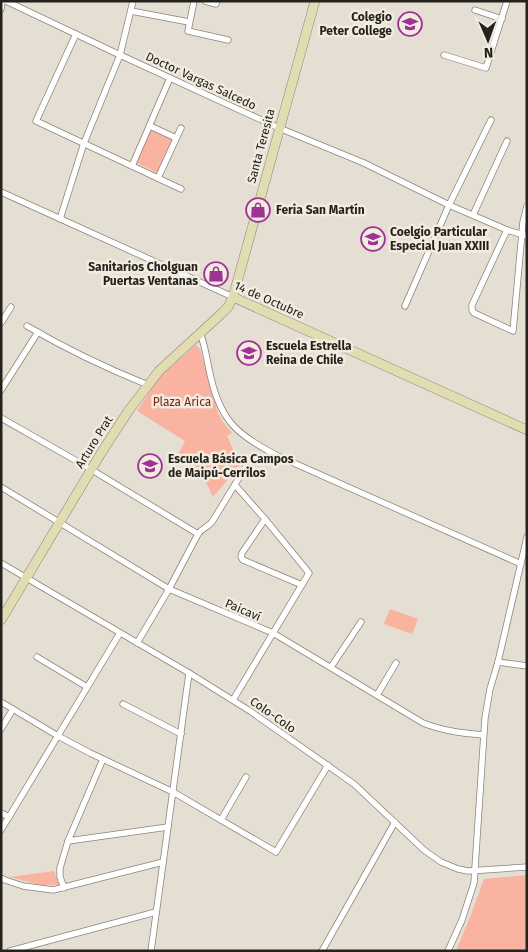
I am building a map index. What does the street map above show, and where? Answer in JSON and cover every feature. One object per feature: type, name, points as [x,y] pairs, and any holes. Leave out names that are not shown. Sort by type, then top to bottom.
[{"type":"street","points":[[1,9],[4,1]]},
{"type":"street","name":"Doctor Vargas Salcedo","points":[[4,1],[279,128],[364,163],[449,205],[524,236]]},
{"type":"street","points":[[60,218],[84,143],[120,55],[133,1]]},
{"type":"street","points":[[194,1],[188,31],[228,40]]},
{"type":"street","points":[[205,1],[216,4],[217,1]]},
{"type":"street","name":"Santa Teresita","points":[[233,297],[314,1]]},
{"type":"street","points":[[444,55],[486,68],[507,1]]},
{"type":"street","points":[[474,10],[502,19]]},
{"type":"street","points":[[131,11],[189,22]]},
{"type":"street","points":[[76,34],[36,121],[181,188]]},
{"type":"street","points":[[132,166],[170,78]]},
{"type":"street","points":[[405,306],[449,205],[491,120]]},
{"type":"street","points":[[150,126],[176,138]]},
{"type":"street","points":[[158,178],[181,128]]},
{"type":"street","points":[[473,215],[507,141]]},
{"type":"street","name":"14 de Octubre","points":[[1,192],[527,430]]},
{"type":"street","points":[[507,230],[472,305],[472,310],[474,313],[513,331],[524,236],[523,222],[527,206]]},
{"type":"street","name":"Arturo Prat","points":[[1,620],[115,431],[148,385],[166,364],[225,310],[233,297]]},
{"type":"street","points":[[1,323],[11,307]]},
{"type":"street","points":[[27,326],[89,360],[148,385]]},
{"type":"street","points":[[1,390],[38,332]]},
{"type":"street","points":[[200,333],[211,380],[221,410],[231,424],[242,434],[278,456],[520,564]]},
{"type":"street","points":[[1,418],[198,534]]},
{"type":"street","points":[[137,643],[169,589],[198,534],[203,528],[210,525],[245,468]]},
{"type":"street","points":[[232,700],[309,573],[235,485]]},
{"type":"street","name":"Paicaví","points":[[1,487],[169,589],[273,633],[415,718],[450,732],[483,736]]},
{"type":"street","points":[[265,519],[241,557],[243,560],[302,585]]},
{"type":"street","points":[[448,951],[462,920],[473,888],[483,736],[488,699],[527,537]]},
{"type":"street","name":"Colo-Colo","points":[[1,562],[190,673],[328,765],[354,784],[435,859],[458,869],[475,871],[527,867]]},
{"type":"street","points":[[331,667],[361,622]]},
{"type":"street","points":[[1,830],[120,633]]},
{"type":"street","points":[[37,657],[87,687]]},
{"type":"street","points":[[498,662],[527,666]]},
{"type":"street","points":[[377,695],[396,663]]},
{"type":"street","points":[[151,951],[190,673]]},
{"type":"street","points":[[1,702],[58,736],[173,792],[276,852],[328,765]]},
{"type":"street","points":[[124,704],[181,734]]},
{"type":"street","points":[[1,729],[13,709]]},
{"type":"street","points":[[64,888],[60,877],[60,868],[68,841],[103,759]]},
{"type":"street","points":[[221,820],[246,777]]},
{"type":"street","points":[[1,813],[9,817]]},
{"type":"street","points":[[322,951],[395,822]]},
{"type":"street","points":[[68,841],[168,827]]},
{"type":"street","points":[[1,878],[23,886],[53,890],[163,862]]},
{"type":"street","points":[[10,951],[156,912]]},
{"type":"green space","points":[[152,128],[173,139],[157,173],[137,163]]},
{"type":"green space","name":"Plaza Arica","points":[[196,345],[200,349],[218,413],[232,433],[227,436],[240,465],[213,497],[199,472],[179,453],[185,441],[137,411],[158,379]]},
{"type":"green space","points":[[390,609],[418,619],[412,634],[384,624]]},
{"type":"green space","points":[[54,871],[59,885],[40,885],[10,877]]},
{"type":"green space","points":[[527,875],[527,951],[456,951],[484,879]]},
{"type":"place","name":"Colegio Peter College","points":[[410,24]]},
{"type":"place","name":"Feria San Martín","points":[[258,210]]},
{"type":"place","name":"Coelgio Particular Especial Juan XXIII","points":[[373,239]]},
{"type":"place","name":"Sanitarios Cholguan Puertas Ventanas","points":[[216,274]]},
{"type":"place","name":"Escuela Estrella Reina de Chile","points":[[249,353]]},
{"type":"place","name":"Escuela Básica Campos de Maipú-Cerrilos","points":[[150,466]]}]
